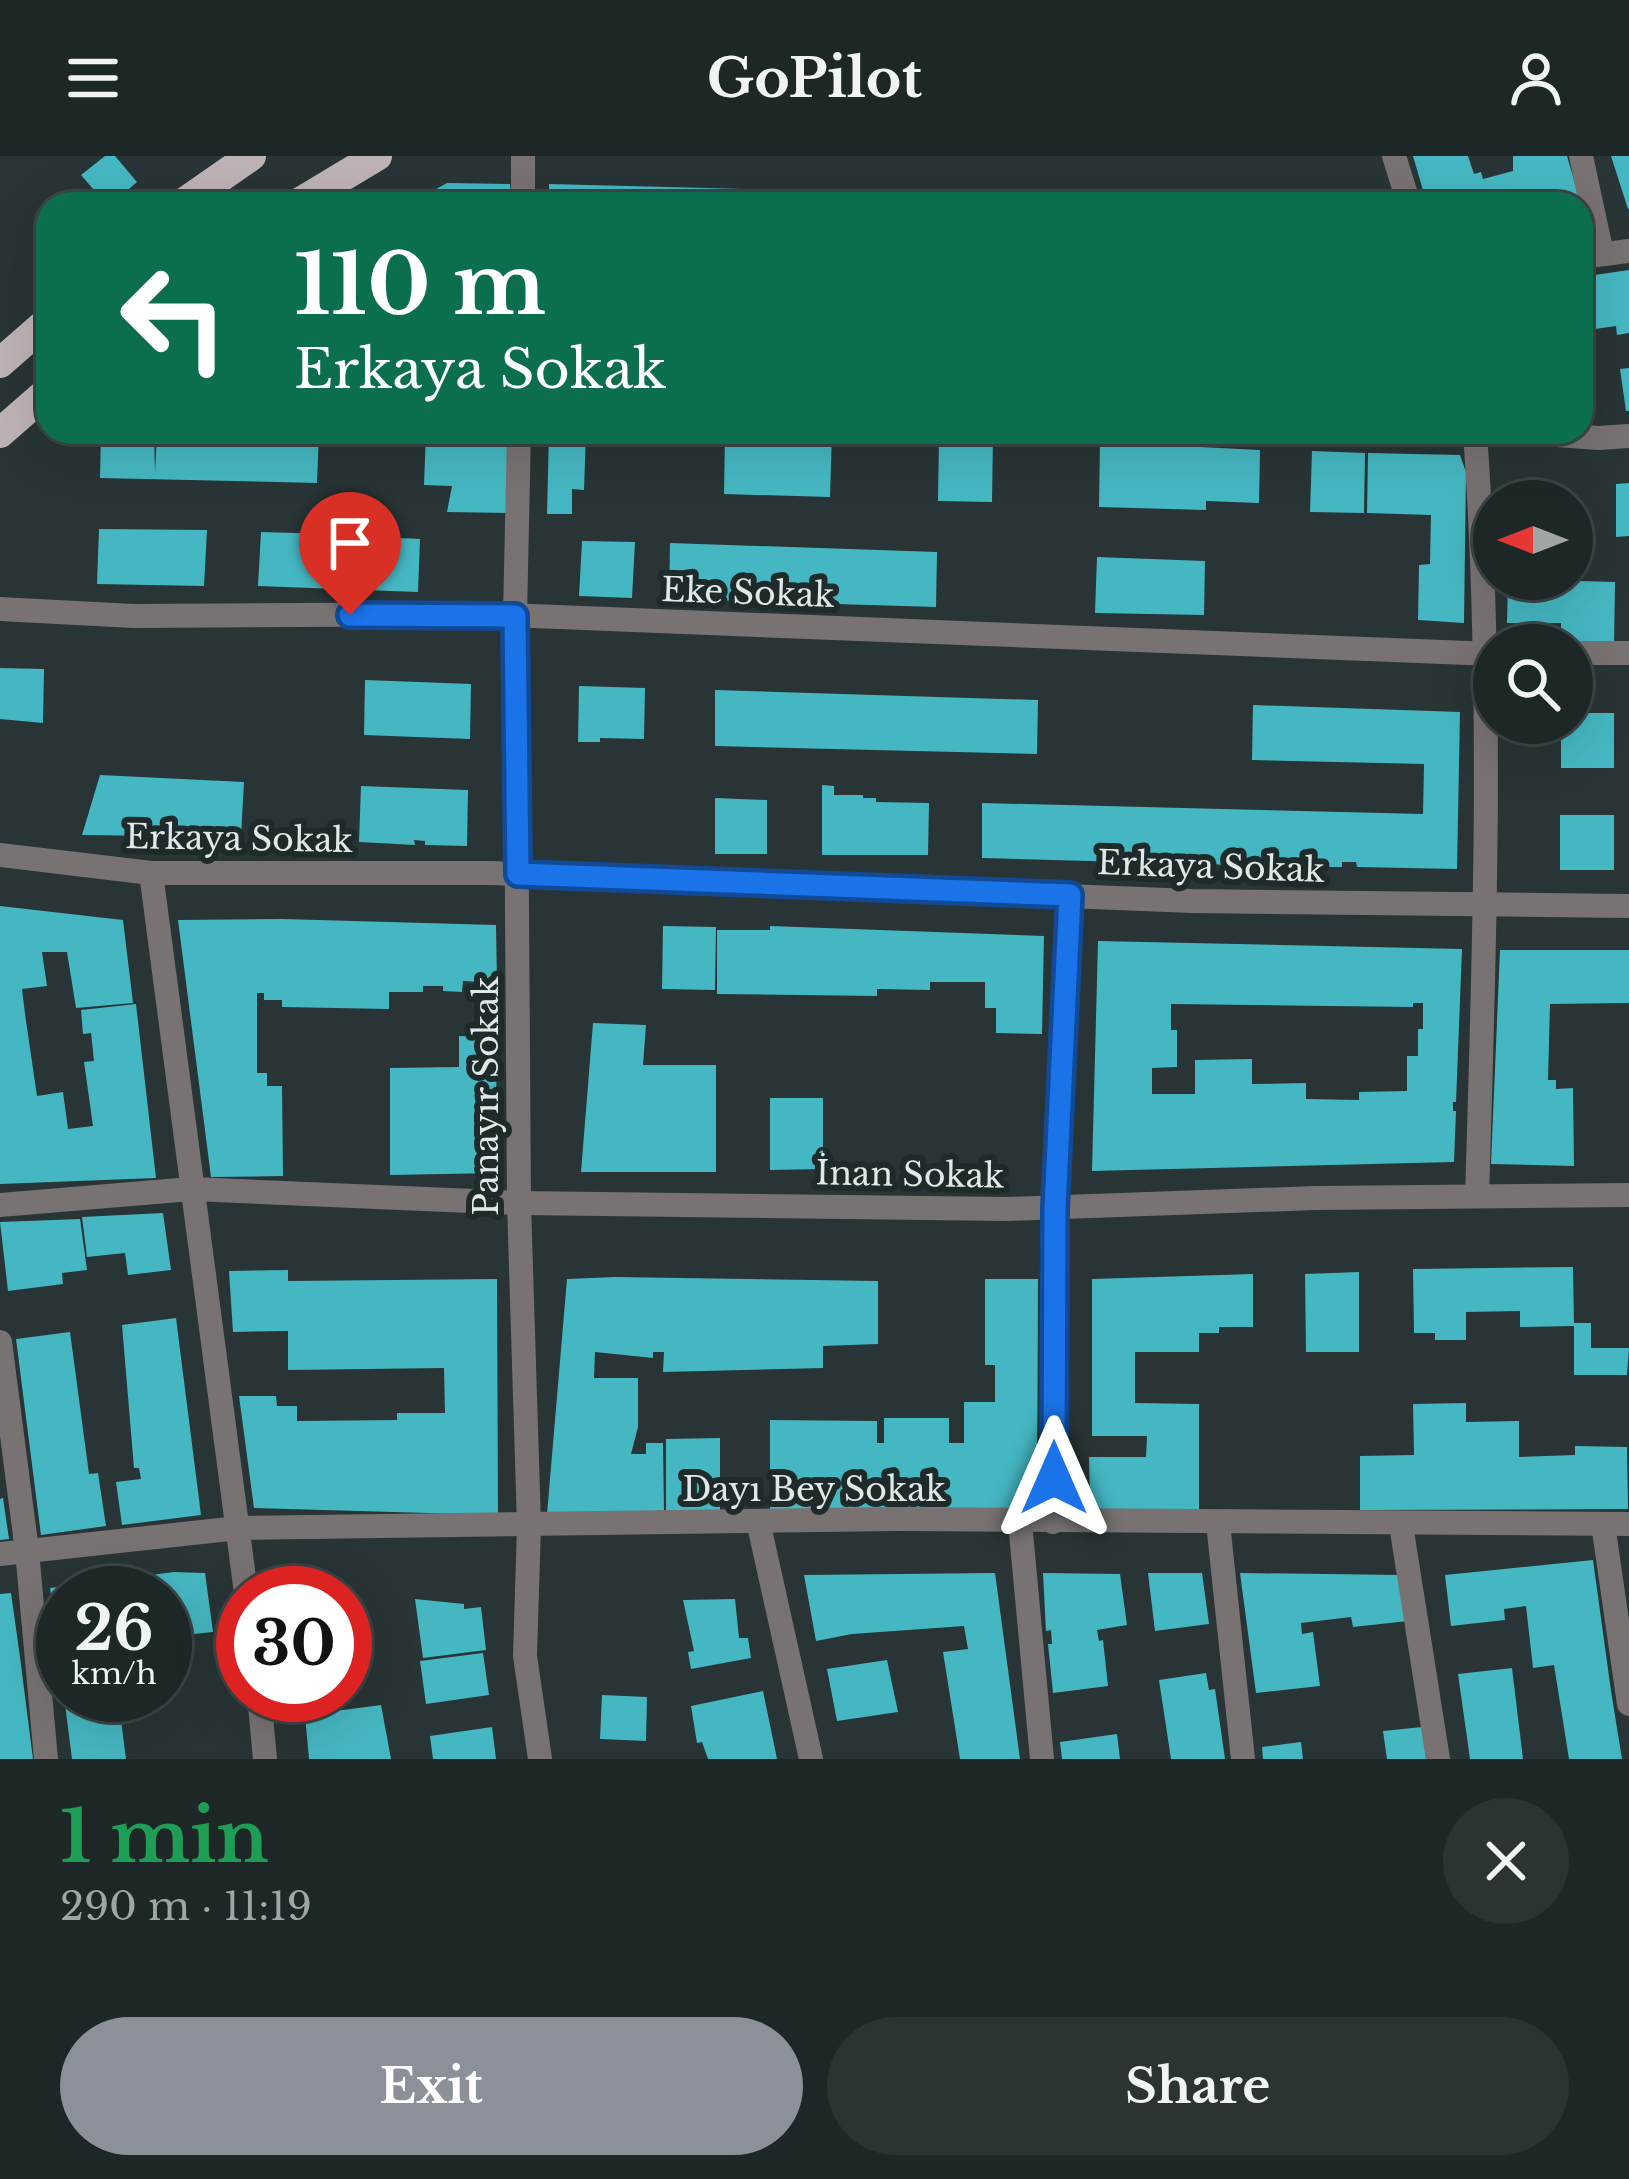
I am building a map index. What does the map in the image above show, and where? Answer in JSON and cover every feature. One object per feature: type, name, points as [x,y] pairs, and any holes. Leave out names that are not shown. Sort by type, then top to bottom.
[{"type":"main road","points":[[199,192],[251,156]]},
{"type":"main road","points":[[317,192],[377,156]]},
{"type":"main road","points":[[0,363],[36,332]]},
{"type":"main road","points":[[0,433],[36,402]]},
{"type":"street","points":[[523,156],[523,192]]},
{"type":"street","points":[[1394,156],[1405,192]]},
{"type":"street","points":[[1581,156],[1585,192]]},
{"type":"street","points":[[1593,255],[1629,251]]},
{"type":"street","points":[[1593,438],[1629,436]]},
{"type":"street","name":"Panayır Sokak","points":[[519,444],[515,616],[519,1203],[529,1525],[525,1656],[540,1759]]},
{"type":"street","points":[[1476,444],[1487,624]]},
{"type":"street","name":"Eke Sokak","points":[[0,609],[133,616],[515,616],[1473,653]]},
{"type":"street","points":[[1593,653],[1629,653]]},
{"type":"street","points":[[1477,1196],[1487,744]]},
{"type":"street","name":"Erkaya Sokak","points":[[0,855],[151,873],[518,874],[1070,895],[1629,906]]},
{"type":"street","points":[[151,873],[243,1566]]},
{"type":"street","points":[[1054,1522],[1055,1208],[1070,895]]},
{"type":"street","name":"İnan Sokak","points":[[0,1205],[190,1189],[519,1203],[1055,1208],[1629,1195]]},
{"type":"street","points":[[0,1342],[27,1551],[46,1759]]},
{"type":"street","points":[[758,1521],[811,1759]]},
{"type":"street","name":"Dayı Bey Sokak","points":[[0,1554],[238,1528],[758,1521],[1629,1524]]},
{"type":"street","points":[[1020,1522],[1042,1759]]},
{"type":"street","points":[[1218,1523],[1243,1759]]},
{"type":"street","points":[[1603,1524],[1629,1704]]},
{"type":"street","points":[[1401,1525],[1438,1759]]},
{"type":"street","points":[[262,1722],[265,1759]]},
{"type":"building","points":[[105,156],[115,156],[137,182],[126,192],[96,192],[81,175]]},
{"type":"building","points":[[1413,156],[1468,156],[1474,174],[1481,172],[1483,179],[1513,171],[1513,156],[1567,156],[1578,192],[1424,192]]},
{"type":"building","points":[[1611,156],[1629,156],[1629,209],[1628,209]]},
{"type":"building","points":[[447,183],[510,184],[510,192],[431,192]]},
{"type":"building","points":[[549,184],[857,192],[549,192]]},
{"type":"building","points":[[1629,270],[1629,333],[1617,335],[1616,326],[1593,329],[1593,275]]},
{"type":"building","points":[[1629,368],[1629,411],[1626,411],[1620,369]]},
{"type":"building","points":[[101,444],[154,444],[155,473],[156,444],[319,444],[317,483],[100,478]]},
{"type":"building","points":[[426,444],[512,444],[510,513],[447,512],[452,486],[424,485]]},
{"type":"building","points":[[549,444],[586,444],[584,490],[572,489],[572,514],[547,514]]},
{"type":"building","points":[[725,444],[832,444],[830,497],[724,494]]},
{"type":"building","points":[[939,444],[993,444],[992,502],[938,501]]},
{"type":"building","points":[[1100,444],[1260,450],[1259,503],[1206,501],[1206,510],[1099,507]]},
{"type":"building","points":[[1312,451],[1365,453],[1364,513],[1310,512]]},
{"type":"building","points":[[1368,453],[1460,455],[1466,472],[1464,623],[1418,620],[1419,565],[1430,564],[1431,515],[1367,513]]},
{"type":"building","points":[[1629,483],[1629,536],[1616,537],[1616,484]]},
{"type":"building","points":[[99,529],[207,530],[204,586],[97,584]]},
{"type":"building","points":[[261,532],[367,535],[367,549],[379,549],[380,537],[420,539],[418,592],[258,586]]},
{"type":"building","points":[[582,541],[635,542],[632,598],[579,596]]},
{"type":"building","points":[[670,543],[937,552],[936,607],[669,599]]},
{"type":"building","points":[[1097,557],[1205,561],[1204,615],[1095,613]]},
{"type":"building","points":[[1593,581],[1615,582],[1614,647],[1593,646],[1593,624],[1507,623],[1508,600],[1593,600]]},
{"type":"building","points":[[0,668],[44,669],[43,723],[0,719]]},
{"type":"building","points":[[365,680],[471,684],[470,739],[364,735]]},
{"type":"building","points":[[579,686],[645,688],[644,739],[578,742]]},
{"type":"building","points":[[715,690],[1038,700],[1037,754],[715,746]]},
{"type":"building","points":[[1253,705],[1460,712],[1457,869],[1357,867],[1356,862],[1306,867],[982,858],[982,803],[1423,814],[1424,764],[1252,760]]},
{"type":"building","points":[[1593,713],[1614,713],[1614,768],[1561,768],[1561,744],[1593,744]]},
{"type":"building","points":[[100,775],[244,782],[241,837],[82,835]]},
{"type":"building","points":[[822,785],[834,786],[834,795],[929,803],[928,855],[822,855]]},
{"type":"building","points":[[361,786],[468,790],[467,846],[425,845],[425,841],[414,840],[415,845],[359,842]]},
{"type":"building","points":[[715,798],[767,800],[767,854],[715,854]]},
{"type":"building","points":[[1560,815],[1614,815],[1614,870],[1560,870]]},
{"type":"building","points":[[0,906],[123,920],[133,1003],[76,1008],[67,952],[42,952],[47,986],[22,989],[25,1014],[37,1096],[63,1092],[68,1129],[93,1126],[84,1062],[94,1061],[91,1033],[83,1034],[81,1010],[136,1004],[156,1178],[0,1184]]},
{"type":"building","points":[[178,920],[496,925],[497,983],[463,981],[462,992],[423,986],[423,992],[389,992],[389,1009],[282,1007],[282,1000],[264,1000],[264,993],[257,993],[257,1073],[267,1073],[267,1086],[282,1086],[283,1176],[211,1177]]},
{"type":"building","points":[[663,926],[716,927],[715,990],[662,989]]},
{"type":"building","points":[[770,926],[1044,936],[1042,1034],[996,1033],[996,1008],[985,1008],[985,982],[930,982],[930,990],[877,989],[877,996],[717,994],[717,930],[770,930]]},
{"type":"building","points":[[1098,941],[1462,949],[1454,1162],[1092,1171]],"holes":[[[1413,1003],[1423,1003],[1418,1056],[1407,1056],[1407,1091],[1359,1092],[1359,1100],[1306,1099],[1306,1083],[1252,1084],[1252,1059],[1195,1060],[1195,1094],[1152,1094],[1152,1068],[1177,1067],[1171,1004],[1413,1007]]]},
{"type":"building","points":[[1500,950],[1629,950],[1629,1003],[1550,1004],[1548,1080],[1556,1080],[1556,1089],[1573,1088],[1574,1166],[1491,1164]]},
{"type":"building","points":[[593,1023],[646,1025],[643,1065],[716,1065],[716,1172],[581,1172]]},
{"type":"building","points":[[459,1036],[496,1037],[497,1173],[390,1175],[390,1068],[459,1067]]},
{"type":"building","points":[[770,1098],[823,1098],[823,1169],[770,1170]]},
{"type":"building","points":[[163,1213],[171,1270],[128,1275],[125,1253],[87,1257],[82,1217]]},
{"type":"building","points":[[80,1219],[87,1270],[62,1273],[63,1284],[8,1291],[0,1222]]},
{"type":"building","points":[[1573,1267],[1574,1323],[1591,1323],[1591,1348],[1629,1348],[1627,1375],[1574,1375],[1574,1326],[1520,1327],[1520,1311],[1466,1312],[1466,1340],[1435,1340],[1435,1333],[1414,1333],[1413,1269]]},
{"type":"building","points":[[288,1270],[288,1281],[497,1279],[498,1515],[254,1508],[239,1396],[276,1396],[277,1406],[297,1406],[297,1421],[397,1420],[397,1413],[445,1413],[444,1368],[288,1370],[288,1331],[233,1332],[229,1271]]},
{"type":"building","points":[[1359,1272],[1359,1352],[1306,1352],[1305,1274]]},
{"type":"building","points":[[1253,1274],[1253,1327],[1219,1327],[1219,1333],[1199,1333],[1199,1352],[1135,1352],[1135,1403],[1199,1404],[1199,1511],[1090,1510],[1089,1457],[1146,1457],[1147,1436],[1092,1436],[1092,1279]]},
{"type":"building","points":[[567,1279],[878,1281],[878,1344],[823,1346],[823,1368],[663,1372],[664,1352],[653,1352],[653,1358],[595,1352],[594,1378],[638,1378],[638,1427],[631,1454],[646,1454],[646,1443],[663,1443],[664,1512],[547,1514]]},
{"type":"building","points":[[985,1279],[1038,1279],[1037,1511],[770,1510],[770,1420],[877,1421],[877,1443],[884,1443],[884,1418],[949,1418],[949,1443],[964,1443],[964,1402],[995,1402],[995,1365],[985,1365]]},
{"type":"building","points":[[176,1318],[201,1515],[122,1525],[116,1482],[141,1479],[139,1468],[134,1468],[122,1325]]},
{"type":"building","points":[[70,1332],[89,1474],[98,1473],[106,1526],[41,1535],[16,1339]]},
{"type":"building","points":[[1466,1403],[1466,1422],[1519,1421],[1519,1457],[1575,1455],[1575,1446],[1627,1447],[1628,1509],[1360,1510],[1360,1456],[1414,1455],[1413,1404]]},
{"type":"building","points":[[720,1438],[720,1511],[666,1511],[666,1439]]},
{"type":"building","points":[[0,1499],[9,1539],[0,1540]]},
{"type":"building","points":[[1593,1560],[1622,1759],[1569,1759],[1554,1665],[1533,1668],[1526,1606],[1504,1609],[1505,1620],[1451,1626],[1445,1575]]},
{"type":"building","points":[[192,1573],[205,1573],[213,1632],[192,1634]]},
{"type":"building","points":[[995,1573],[1020,1759],[960,1759],[943,1652],[968,1649],[964,1626],[816,1641],[804,1575]]},
{"type":"building","points":[[1043,1573],[1120,1574],[1127,1625],[1097,1630],[1099,1641],[1103,1640],[1108,1686],[1053,1693]]},
{"type":"building","points":[[1148,1573],[1202,1573],[1209,1624],[1155,1631]]},
{"type":"building","points":[[1240,1573],[1402,1575],[1408,1621],[1353,1627],[1351,1617],[1301,1623],[1302,1634],[1313,1632],[1320,1686],[1256,1693]]},
{"type":"building","points":[[11,1593],[33,1759],[0,1759],[0,1594]]},
{"type":"building","points":[[415,1599],[464,1604],[464,1609],[481,1607],[486,1650],[423,1658]]},
{"type":"building","points":[[735,1599],[739,1638],[748,1638],[751,1658],[691,1669],[688,1652],[694,1651],[683,1600]]},
{"type":"building","points":[[483,1653],[489,1695],[426,1704],[420,1661]]},
{"type":"building","points":[[887,1660],[898,1712],[837,1721],[827,1669]]},
{"type":"building","points":[[1512,1668],[1523,1759],[1470,1759],[1458,1674]]},
{"type":"building","points":[[1206,1673],[1209,1690],[1215,1689],[1225,1759],[1171,1759],[1159,1680]]},
{"type":"building","points":[[763,1691],[777,1759],[708,1759],[702,1742],[697,1743],[691,1706]]},
{"type":"building","points":[[602,1695],[647,1697],[646,1741],[600,1739]]},
{"type":"building","points":[[381,1705],[391,1759],[309,1759],[306,1722],[372,1722],[372,1706]]},
{"type":"building","points":[[67,1722],[121,1722],[126,1759],[72,1759]]},
{"type":"building","points":[[492,1727],[496,1759],[433,1759],[430,1736]]},
{"type":"building","points":[[1422,1727],[1426,1759],[1387,1759],[1383,1731]]},
{"type":"building","points":[[1117,1734],[1120,1759],[1062,1759],[1060,1742]]},
{"type":"building","points":[[1301,1742],[1303,1759],[1263,1759],[1262,1747]]},
{"type":"route","points":[[350,615],[515,616],[518,874],[1070,895],[1055,1208],[1054,1478]]}]
